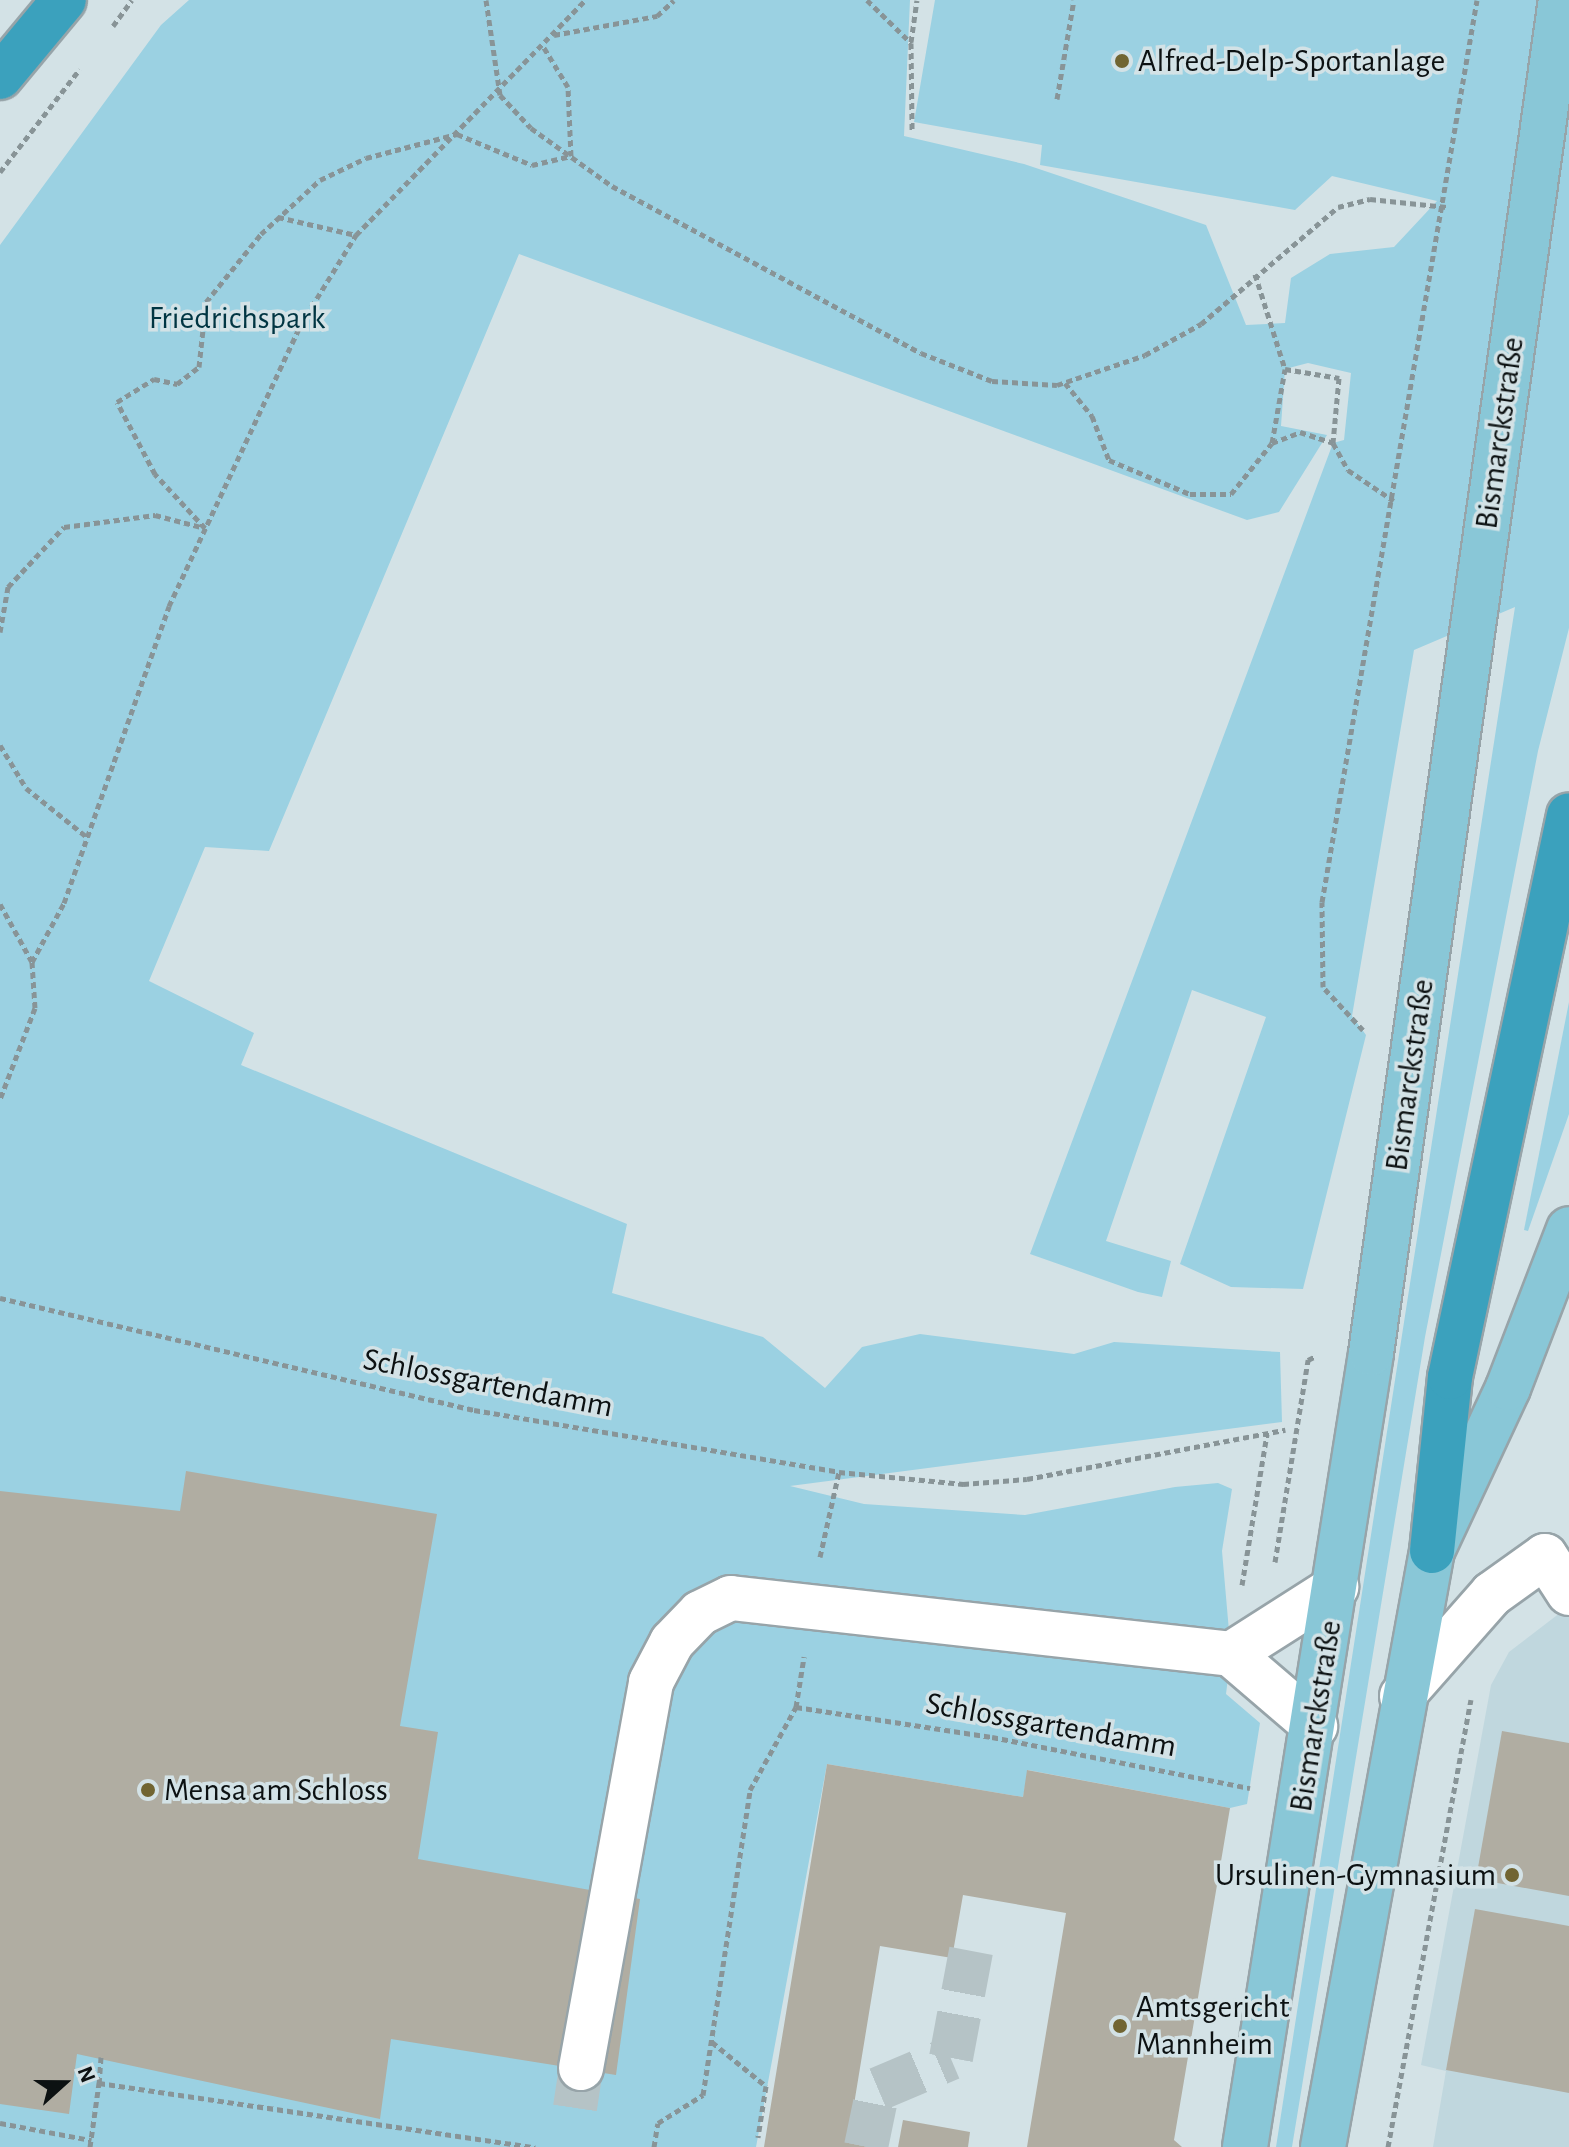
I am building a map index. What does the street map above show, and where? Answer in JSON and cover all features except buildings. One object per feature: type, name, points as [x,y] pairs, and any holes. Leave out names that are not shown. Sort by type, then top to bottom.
[{"type":"highway","points":[[0,77],[64,0]]},
{"type":"highway","points":[[1432,1551],[1450,1377],[1569,815]]},
{"type":"main road","name":"Bismarckstraße","points":[[1245,2147],[1336,1587],[1561,0]]},
{"type":"main road","points":[[1323,2147],[1402,1696],[1432,1551],[1508,1388],[1569,1229]]},
{"type":"lane","points":[[1402,1696],[1492,1594],[1545,1556],[1569,1593]]},
{"type":"lane","points":[[1231,1654],[1336,1587]]},
{"type":"lane","points":[[581,2068],[651,1682],[672,1642],[700,1613],[731,1598],[812,1603],[941,1625],[1231,1654],[1315,1726]]},
{"type":"path","points":[[104,37],[132,0]]},
{"type":"path","points":[[486,0],[487,46],[500,95],[571,156],[612,186],[921,353],[992,381],[1065,383],[1145,355],[1201,324],[1255,274],[1338,207],[1370,199],[1447,207]]},
{"type":"path","points":[[32,962],[64,903],[169,606],[301,324],[356,235],[500,95],[585,0]]},
{"type":"path","points":[[553,35],[657,16],[674,0]]},
{"type":"path","points":[[867,0],[911,43]]},
{"type":"path","points":[[912,131],[911,43],[917,0]]},
{"type":"path","points":[[1057,99],[1074,0]]},
{"type":"path","points":[[1371,1044],[1323,987],[1322,902],[1447,207],[1477,0]]},
{"type":"path","points":[[543,46],[568,87],[571,156]]},
{"type":"path","points":[[0,172],[85,62]]},
{"type":"path","points":[[205,528],[155,474],[117,402],[154,379],[177,384],[199,367],[206,302],[278,217],[320,180],[355,163],[457,134],[532,165],[571,156]]},
{"type":"path","points":[[278,217],[356,235]]},
{"type":"path","points":[[1065,383],[1092,416],[1109,460],[1190,494],[1231,494],[1272,443],[1285,369],[1255,274]]},
{"type":"path","points":[[1285,369],[1339,378],[1333,443],[1348,470],[1394,501]]},
{"type":"path","points":[[1272,443],[1300,432],[1333,443]]},
{"type":"path","points":[[0,632],[8,587],[64,527],[155,515],[205,528]]},
{"type":"path","points":[[0,745],[26,788],[87,837]]},
{"type":"path","points":[[0,904],[32,962],[35,1008],[0,1099]]},
{"type":"path","name":"Schlossgartendamm","points":[[0,1298],[474,1410],[839,1472],[963,1484],[1011,1480],[1285,1430]]},
{"type":"path","points":[[1273,1575],[1308,1360],[1332,1348]]},
{"type":"path","points":[[1231,1654],[1267,1434]]},
{"type":"path","points":[[812,1603],[839,1472]]},
{"type":"path","points":[[654,2147],[658,2123],[703,2095],[750,1790],[796,1707],[805,1651]]},
{"type":"path","points":[[1388,2147],[1474,1685]]},
{"type":"path","name":"Schlossgartendamm","points":[[796,1707],[1250,1787]]},
{"type":"path","points":[[712,2042],[766,2086],[758,2137]]},
{"type":"path","points":[[0,2123],[91,2143],[101,2057]]},
{"type":"path","points":[[99,2083],[535,2147]]},
{"type":"shaded area","name":"Ursulinen-Gymnasium","points":[[1569,1606],[1569,2147],[1433,2147],[1446,2071],[1421,2065],[1491,1685],[1509,1652]]},
{"type":"green space","name":"Friedrichspark","points":[[189,0],[910,0],[904,136],[1024,164],[1206,225],[1246,325],[1285,323],[1291,278],[1330,254],[1394,247],[1437,201],[1332,176],[1295,210],[1040,165],[1042,145],[914,122],[935,0],[1569,0],[1569,628],[1538,751],[1425,1337],[1292,2147],[1276,2147],[1515,607],[1414,650],[1352,1016],[1366,1035],[1303,1289],[1231,1287],[1180,1264],[1266,1017],[1192,990],[1106,1241],[1171,1261],[1162,1297],[1138,1292],[1030,1254],[1333,443],[1344,440],[1351,373],[1308,363],[1285,369],[1281,426],[1327,435],[1279,512],[1247,520],[519,254],[269,851],[205,847],[149,981],[254,1033],[241,1065],[627,1224],[612,1293],[763,1337],[825,1388],[862,1347],[920,1334],[1074,1354],[1114,1342],[1280,1352],[1282,1422],[790,1486],[864,1504],[1025,1515],[1175,1487],[1218,1483],[1232,1489],[1222,1551],[1231,1654],[1226,1694],[1260,1723],[1247,1804],[1230,1808],[1028,1770],[1023,1797],[827,1764],[756,2147],[0,2147],[0,245],[161,25]]},
{"type":"green space","points":[[1569,1002],[1569,1114],[1528,1231],[1524,1230]]},
{"type":"tunnel","points":[[866,2147],[878,2089],[951,2058],[971,1951]]},
{"type":"tunnel","points":[[575,2108],[581,2068]]},
{"type":"place","name":"Alfred-Delp-Sportanlage","points":[[1122,61]]},
{"type":"place","name":"Mensa am Schloss","points":[[148,1790]]},
{"type":"place","name":"Ursulinen-Gymnasium","points":[[1512,1875]]},
{"type":"place","name":"Amtsgericht Mannheim","points":[[1120,2026]]}]
